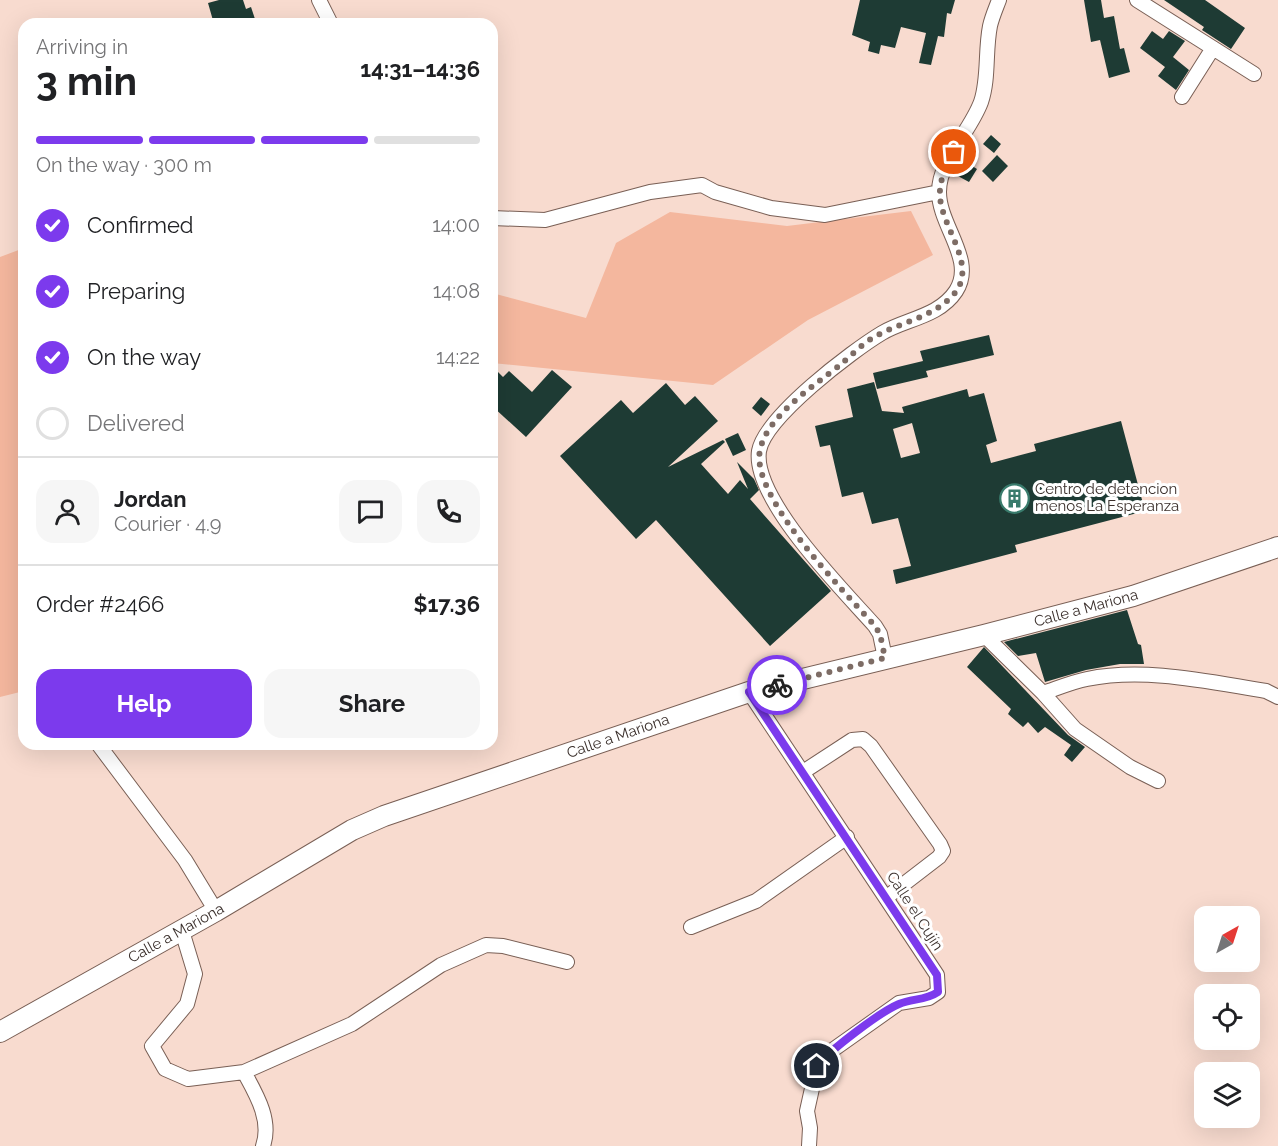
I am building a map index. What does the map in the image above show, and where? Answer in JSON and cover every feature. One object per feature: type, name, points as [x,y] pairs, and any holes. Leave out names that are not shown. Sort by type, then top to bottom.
[{"type":"main road","name":"Calle a Mariona","points":[[0,1032],[182,931],[352,830],[384,816],[749,692],[1133,596],[1278,547]]},
{"type":"street","points":[[319,0],[328,18]]},
{"type":"street","points":[[885,658],[880,634],[875,626],[804,546],[781,514],[762,475],[759,451],[769,430],[789,406],[868,341],[890,328],[911,322],[936,309],[955,293],[963,275],[960,256],[944,218],[939,192],[943,174],[982,100],[990,26],[999,0]]},
{"type":"street","points":[[1137,0],[1254,74]]},
{"type":"street","points":[[1182,97],[1213,48]]},
{"type":"street","points":[[498,218],[545,220],[650,192],[702,185],[715,192],[771,208],[825,215],[939,192]]},
{"type":"street","points":[[984,635],[1043,693],[1075,729],[1130,767],[1158,781]]},
{"type":"street","points":[[1043,693],[1088,679],[1131,676],[1176,677],[1266,691],[1278,697]]},
{"type":"street","name":"Calle el Cujín","points":[[749,692],[937,975],[938,992],[929,998],[899,1003],[827,1054],[817,1066],[807,1111],[810,1128],[809,1146]]},
{"type":"street","points":[[803,772],[852,740],[863,739],[872,746],[940,844],[943,851],[939,857],[887,897]]},
{"type":"street","points":[[102,750],[185,860],[216,911]]},
{"type":"street","points":[[691,927],[756,901],[847,837]]},
{"type":"street","points":[[182,931],[195,974],[187,1004],[152,1046],[156,1057],[165,1069],[188,1079],[244,1072],[352,1024],[441,965],[486,945],[503,946],[567,962]]},
{"type":"street","points":[[244,1072],[260,1102],[267,1135],[263,1146]]},
{"type":"shaded area","points":[[911,211],[933,255],[808,320],[713,385],[498,364],[498,295],[586,318],[616,243],[670,212],[787,226]]},
{"type":"shaded area","points":[[18,250],[18,692],[0,697],[0,257]]},
{"type":"building","points":[[219,0],[243,0],[246,9],[251,7],[255,18],[212,18],[208,3]]},
{"type":"building","points":[[860,0],[955,0],[951,14],[947,13],[944,37],[938,36],[931,65],[919,63],[926,33],[901,27],[895,48],[881,45],[879,54],[868,51],[870,42],[852,35]]},
{"type":"building","points":[[1084,0],[1101,0],[1104,18],[1114,16],[1120,49],[1124,48],[1130,72],[1109,78],[1100,40],[1091,42]]},
{"type":"building","points":[[1164,0],[1205,0],[1245,28],[1231,49],[1202,30],[1204,27]]},
{"type":"building","points":[[1152,31],[1163,39],[1169,31],[1185,41],[1173,57],[1189,70],[1176,90],[1158,76],[1165,67],[1140,48]]},
{"type":"building","points":[[991,135],[1001,144],[994,153],[983,144]]},
{"type":"building","points":[[997,155],[1008,166],[993,182],[982,171]]},
{"type":"building","points":[[964,161],[977,169],[969,182],[956,175]]},
{"type":"building","points":[[989,335],[994,355],[926,371],[928,377],[877,389],[873,373],[923,361],[920,351]]},
{"type":"building","points":[[552,370],[572,387],[526,437],[498,411],[498,372],[503,377],[509,371],[532,392]]},
{"type":"building","name":"Centro de detencion menos La Esperanza","points":[[874,382],[882,411],[904,413],[902,407],[967,389],[969,397],[984,393],[997,441],[986,445],[991,463],[1036,451],[1034,444],[1121,421],[1145,511],[1015,545],[1017,552],[896,584],[893,570],[911,566],[898,518],[872,524],[863,492],[842,497],[830,445],[820,447],[815,426],[853,417],[847,389]],"holes":[[[912,423],[920,453],[901,458],[893,429]]]},
{"type":"building","points":[[666,383],[685,405],[695,396],[718,421],[668,467],[723,440],[725,442],[701,464],[728,494],[740,480],[748,489],[737,462],[754,479],[759,490],[750,499],[831,591],[770,646],[656,520],[636,539],[560,456],[621,400],[633,413]]},
{"type":"building","points":[[761,397],[770,404],[761,416],[752,408]]},
{"type":"building","points":[[738,433],[746,450],[733,456],[725,439]]},
{"type":"building","points":[[1127,610],[1138,644],[1141,645],[1144,664],[1120,664],[1086,670],[1045,682],[1036,653],[1018,656],[1004,642]]},
{"type":"building","points":[[984,647],[1068,735],[1085,747],[1072,762],[1064,755],[1071,745],[1045,727],[1038,733],[1028,722],[1023,727],[1008,714],[1011,709],[967,667]]},
{"type":"way so far","points":[[777,685],[885,658],[880,634],[875,626],[804,546],[781,514],[762,475],[759,451],[769,430],[789,406],[868,341],[890,328],[911,322],[936,309],[955,293],[963,275],[960,256],[944,218],[939,192],[943,174],[954,152]]},
{"type":"place","name":"Centro de detencion menos La Esperanza","points":[[1014,498]]},
{"type":"route","points":[[777,685],[749,692],[887,897],[937,975],[940,985],[938,992],[929,998],[899,1003],[827,1054],[817,1066]]}]
